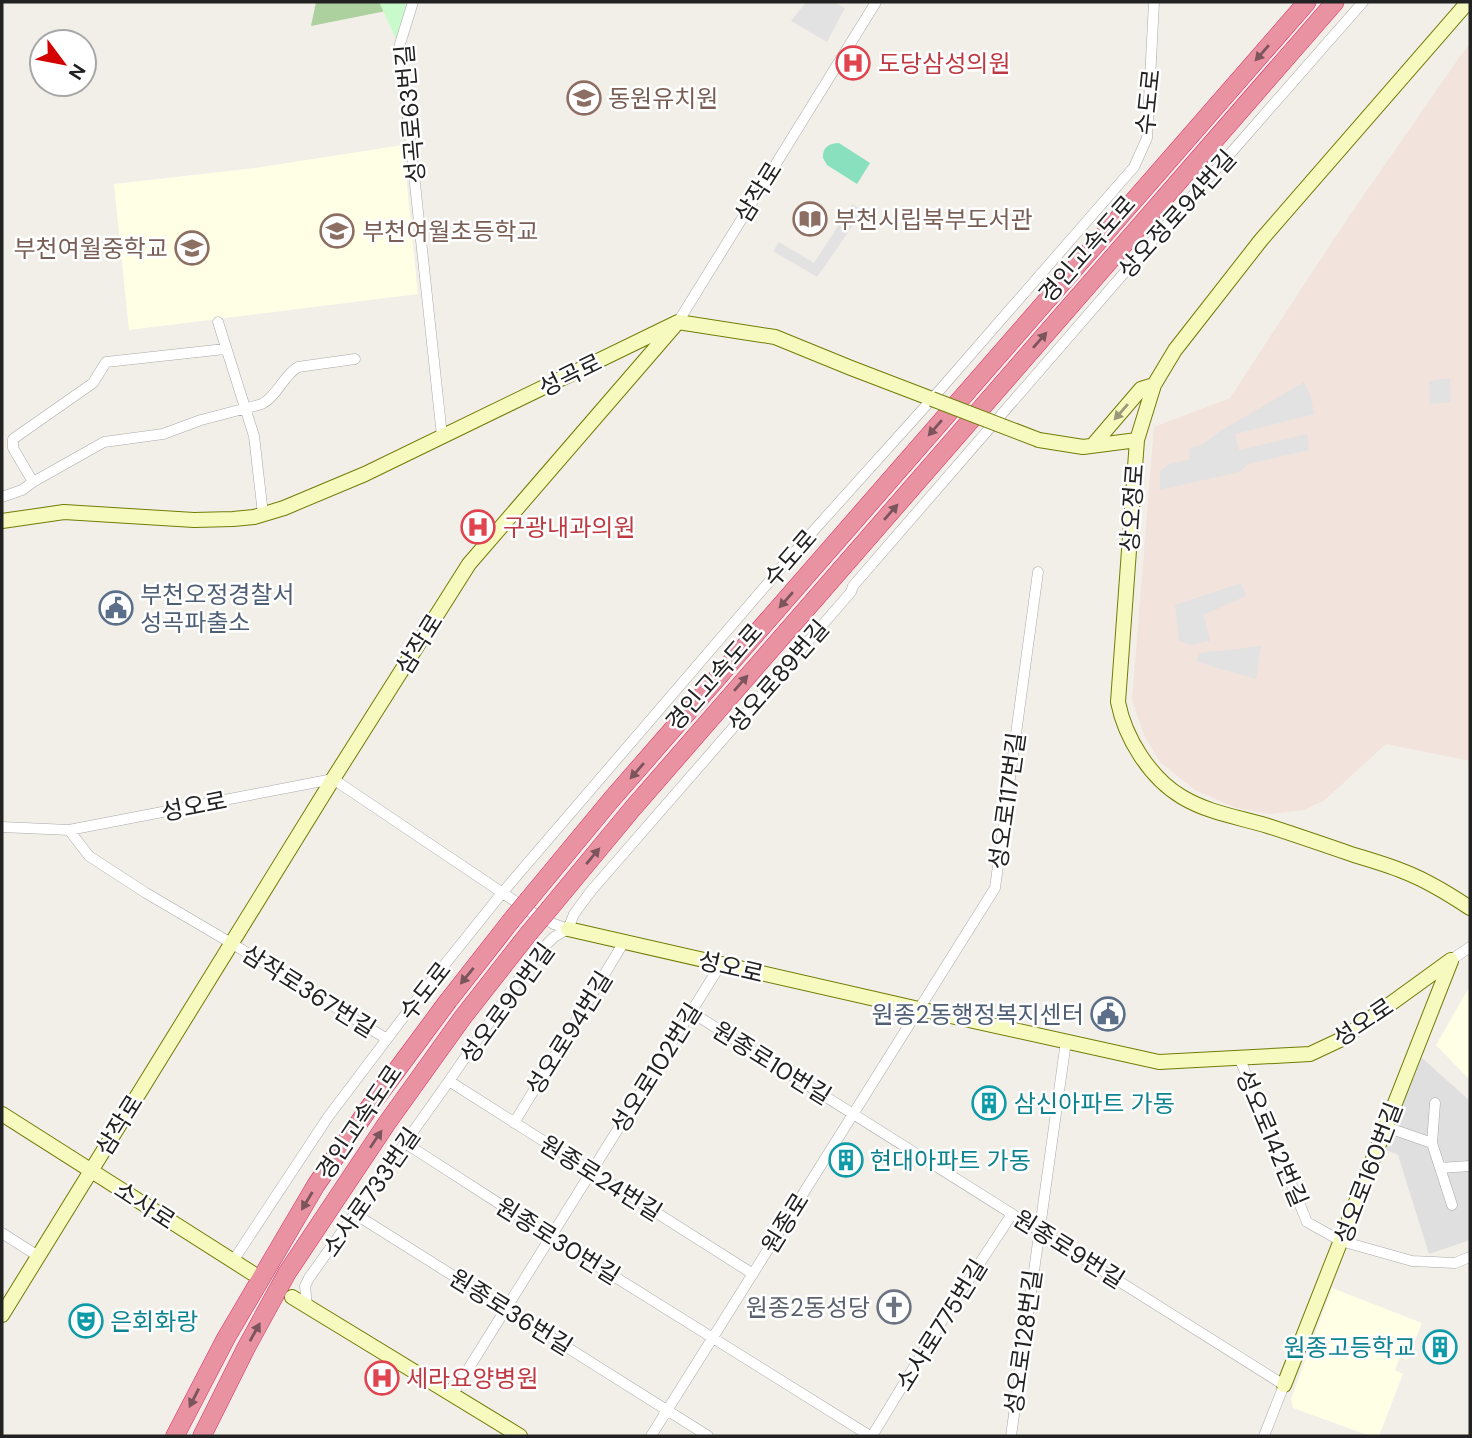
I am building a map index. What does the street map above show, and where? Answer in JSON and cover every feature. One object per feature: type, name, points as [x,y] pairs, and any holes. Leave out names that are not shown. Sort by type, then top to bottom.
[{"type":"highway","name":"경인고속도로","points":[[175,1436],[226,1338],[317,1185],[447,1001],[611,800],[1307,2]]},
{"type":"highway","name":"경인고속도로","points":[[202,1436],[287,1273],[387,1122],[463,1017],[529,933],[660,776],[1335,2]]},
{"type":"street","name":"성곡로63번길","points":[[412,2],[400,44],[442,436]]},
{"type":"street","name":"삼작로","points":[[2,1315],[469,564],[678,322],[876,2]]},
{"type":"street","name":"수도로","points":[[233,1261],[328,1117],[502,893],[798,548],[1134,167],[1147,138],[1154,2]]},
{"type":"street","name":"상오정로94번길","points":[[992,426],[1363,2]]},
{"type":"street","name":"상오정로","points":[[1468,2],[1261,240],[1175,350],[1154,385],[1137,440],[1118,702],[1134,744],[1146,765],[1180,796],[1227,816],[1264,825],[1404,871],[1470,908]]},
{"type":"street","points":[[218,321],[254,436],[263,514]]},
{"type":"street","name":"성곡로","points":[[2,521],[64,512],[194,520],[254,517],[284,508],[365,474],[678,322]]},
{"type":"street","points":[[678,322],[775,337],[1039,440],[1083,447],[1137,440]]},
{"type":"street","points":[[33,482],[13,449],[13,439],[93,383],[106,362],[225,349]]},
{"type":"street","points":[[2,497],[22,490],[104,442],[163,434],[262,404],[270,399],[290,371],[298,366],[355,359]]},
{"type":"street","points":[[1093,445],[1141,389],[1154,385]]},
{"type":"street","name":"성오로89번길","points":[[568,929],[574,914],[592,891],[992,426]]},
{"type":"street","name":"성오로117번길","points":[[919,1009],[995,887],[1038,572]]},
{"type":"street","name":"성오로","points":[[2,827],[69,830],[333,779],[502,893],[546,920],[568,929],[1159,1062],[1310,1054],[1342,1040],[1470,947]]},
{"type":"street","name":"삼작로367번길","points":[[69,830],[89,856],[387,1040]]},
{"type":"street","name":"성오로90번길","points":[[449,1081],[535,956],[554,937],[568,929]]},
{"type":"street","name":"성오로94번길","points":[[514,1123],[624,942]]},
{"type":"street","name":"성오로160번길","points":[[1284,1385],[1451,960]]},
{"type":"street","name":"성오로102번길","points":[[452,1395],[721,964]]},
{"type":"street","name":"원종로","points":[[651,1436],[919,1009]]},
{"type":"street","name":"원종로10번길","points":[[691,1012],[853,1114]]},
{"type":"street","name":"성오로128번길","points":[[1011,1436],[1066,1041]]},
{"type":"street","name":"성오로142번길","points":[[1238,1057],[1307,1222],[1341,1241],[1412,1261],[1455,1263],[1470,1257]]},
{"type":"street","name":"원종로24번길","points":[[449,1081],[753,1274]]},
{"type":"street","name":"소사로733번길","points":[[307,1306],[305,1286],[309,1278],[449,1081]]},
{"type":"street","points":[[1435,1103],[1432,1143],[1452,1205]]},
{"type":"street","name":"소사로","points":[[2,1114],[253,1273]]},
{"type":"street","name":"원종로9번길","points":[[853,1114],[1284,1385]]},
{"type":"street","points":[[1386,1127],[1432,1143]]},
{"type":"street","name":"원종로30번길","points":[[405,1143],[871,1436]]},
{"type":"street","points":[[1440,1168],[1470,1166]]},
{"type":"street","name":"원종로36번길","points":[[355,1214],[708,1436]]},
{"type":"street","name":"소사로775번길","points":[[871,1436],[1012,1214]]},
{"type":"street","points":[[2,1233],[38,1256]]},
{"type":"street","points":[[292,1297],[520,1436]]},
{"type":"street","points":[[1264,1436],[1284,1385]]},
{"type":"shaded area","points":[[806,2],[833,2],[845,8],[827,42],[791,21]]},
{"type":"shaded area","points":[[1470,42],[1470,761],[1386,744],[1325,800],[1304,810],[1269,814],[1236,808],[1195,790],[1160,762],[1144,735],[1132,700],[1154,427],[1230,398],[1345,222]]},
{"type":"shaded area","points":[[403,145],[418,294],[129,330],[114,184],[255,168]]},
{"type":"shaded area","points":[[852,204],[863,211],[817,277],[773,251],[779,242],[814,263]]},
{"type":"shaded area","points":[[1450,378],[1451,402],[1430,404],[1429,381]]},
{"type":"shaded area","points":[[1304,382],[1311,397],[1314,414],[1235,434],[1239,450],[1307,434],[1309,450],[1249,464],[1239,472],[1160,490],[1160,471],[1170,464],[1190,459],[1189,449],[1204,443]]},
{"type":"shaded area","points":[[1241,583],[1246,596],[1204,615],[1210,641],[1190,645],[1179,641],[1175,605]]},
{"type":"shaded area","points":[[1261,646],[1256,679],[1197,661],[1199,653]]},
{"type":"shaded area","points":[[1470,986],[1470,1080],[1436,1045]]},
{"type":"shaded area","points":[[1422,1058],[1470,1101],[1470,1240],[1429,1254],[1398,1155],[1384,1149]]},
{"type":"shaded area","points":[[1332,1288],[1422,1323],[1407,1360],[1400,1357],[1395,1370],[1403,1374],[1379,1436],[1370,1436],[1293,1408],[1291,1399]]},
{"type":"green space","points":[[316,2],[393,2],[391,10],[311,26]]},
{"type":"green space","points":[[379,2],[407,2],[396,39]]},
{"type":"green space","points":[[839,143],[870,163],[857,184],[827,165],[823,158],[827,147]]},
{"type":"place","name":"도당삼성의원","points":[[853,63]]},
{"type":"place","name":"동원유치원","points":[[584,98]]},
{"type":"place","name":"부천시립북부도서관","points":[[810,219]]},
{"type":"place","name":"부천여월초등학교","points":[[337,231]]},
{"type":"place","name":"부천여월중학교","points":[[192,248]]},
{"type":"place","name":"구광내과의원","points":[[478,527]]},
{"type":"place","name":"부천오정경찰서 성곡파출소","points":[[116,608]]},
{"type":"place","name":"원종2동행정복지센터","points":[[1108,1014]]},
{"type":"place","name":"삼신아파트 가동","points":[[989,1103]]},
{"type":"place","name":"현대아파트 가동","points":[[846,1160]]},
{"type":"place","name":"원종2동성당","points":[[894,1307]]},
{"type":"place","name":"은회화랑","points":[[86,1321]]},
{"type":"place","name":"원종고등학교","points":[[1440,1347]]},
{"type":"place","name":"세라요양병원","points":[[382,1378]]}]
